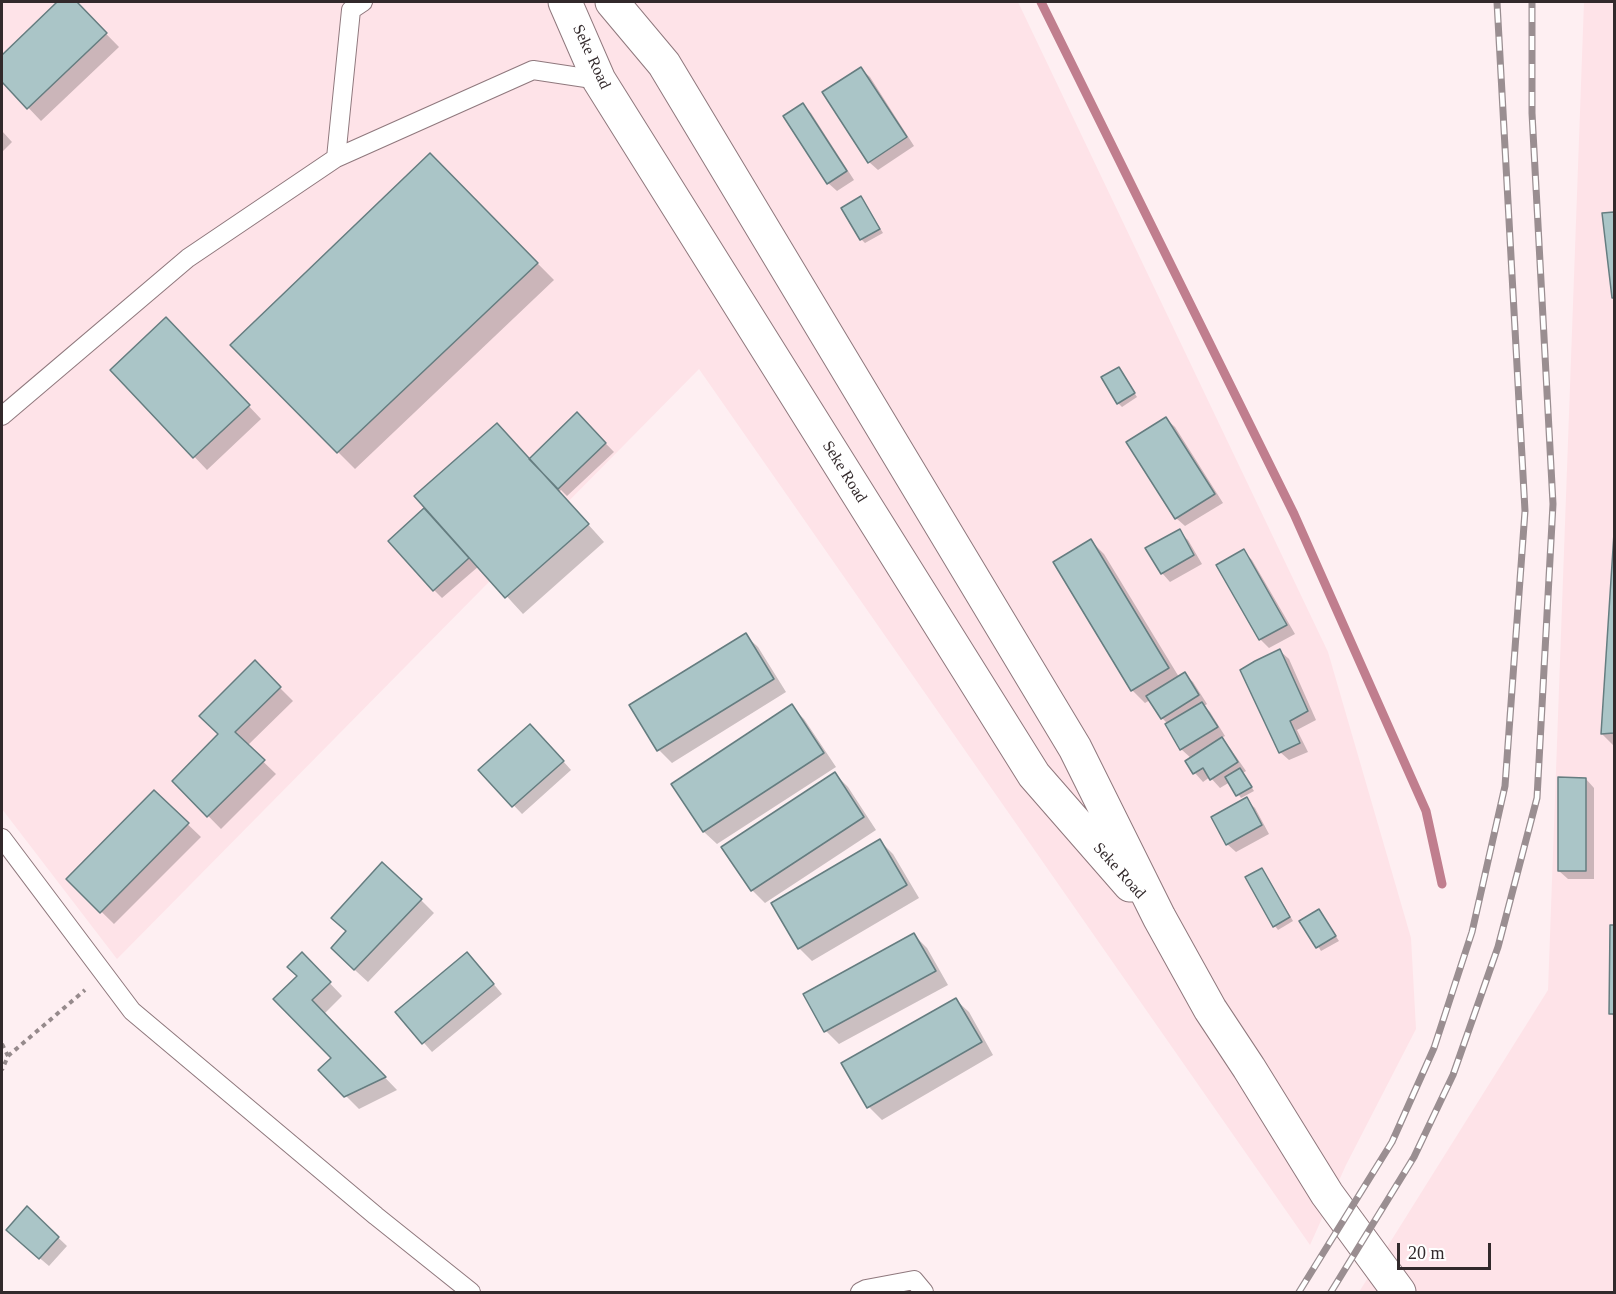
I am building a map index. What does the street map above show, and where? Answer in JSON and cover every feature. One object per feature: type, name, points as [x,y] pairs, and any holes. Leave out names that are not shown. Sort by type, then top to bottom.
[{"type":"main road","name":"Seke Road","points":[[565,2],[599,80],[1034,776],[1159,917]]},
{"type":"main road","name":"Seke Road","points":[[612,2],[664,64],[1075,747],[1159,917],[1210,1009],[1327,1194],[1399,1293]]},
{"type":"lane","points":[[336,158],[352,4]]},
{"type":"lane","points":[[2,416],[188,258],[336,158],[533,70],[599,80]]},
{"type":"lane","points":[[2,838],[132,1011],[471,1293]]},
{"type":"lane","points":[[860,1293],[866,1289],[914,1280],[924,1293]]},
{"type":"path","points":[[2,1070],[8,1056],[104,974]]},
{"type":"path","points":[[2,1044],[8,1056]]},
{"type":"shaded area","points":[[2,2],[1018,2],[1328,652],[1411,938],[1416,1029],[1346,1165],[1310,1245],[699,369],[117,959],[2,809]]},
{"type":"shaded area","points":[[1584,2],[1614,2],[1614,1292],[1359,1292],[1548,990]]},
{"type":"building","points":[[57,2],[77,2],[107,33],[27,109],[2,82],[2,55]]},
{"type":"building","points":[[861,67],[907,137],[868,163],[822,92]]},
{"type":"building","points":[[803,103],[847,171],[827,184],[783,116]]},
{"type":"building","points":[[430,153],[538,263],[337,453],[230,345]]},
{"type":"building","points":[[861,196],[880,229],[860,240],[841,208]]},
{"type":"building","points":[[1614,212],[1614,298],[1612,298],[1602,213]]},
{"type":"building","points":[[166,317],[250,405],[193,458],[110,370]]},
{"type":"building","points":[[1119,367],[1135,393],[1117,404],[1101,377]]},
{"type":"building","points":[[577,412],[606,443],[558,489],[529,459]]},
{"type":"building","points":[[1166,417],[1215,494],[1175,519],[1126,442]]},
{"type":"building","points":[[497,423],[589,524],[505,598],[414,496]]},
{"type":"building","points":[[424,508],[469,558],[433,591],[388,541]]},
{"type":"building","points":[[1180,529],[1194,555],[1161,574],[1145,548]]},
{"type":"building","points":[[1614,533],[1614,733],[1601,734]]},
{"type":"building","points":[[1091,539],[1169,668],[1131,691],[1053,562]]},
{"type":"building","points":[[1244,549],[1287,625],[1259,640],[1216,565]]},
{"type":"building","points":[[746,633],[774,679],[657,751],[629,705]]},
{"type":"building","points":[[1280,649],[1308,711],[1290,721],[1300,743],[1279,753],[1240,670]]},
{"type":"building","points":[[255,660],[281,687],[235,732],[265,760],[207,817],[172,781],[218,734],[199,716]]},
{"type":"building","points":[[1185,672],[1199,695],[1161,719],[1146,696]]},
{"type":"building","points":[[1202,702],[1218,727],[1180,750],[1165,724]]},
{"type":"building","points":[[792,704],[824,753],[703,832],[671,784]]},
{"type":"building","points":[[530,724],[564,761],[512,807],[478,770]]},
{"type":"building","points":[[1222,737],[1238,762],[1210,780],[1203,768],[1193,774],[1185,761]]},
{"type":"building","points":[[1240,768],[1252,787],[1236,796],[1225,777]]},
{"type":"building","points":[[835,772],[864,817],[751,891],[721,847]]},
{"type":"building","points":[[1558,777],[1586,778],[1586,871],[1558,871]]},
{"type":"building","points":[[154,790],[189,823],[100,913],[66,879]]},
{"type":"building","points":[[1247,797],[1262,825],[1226,845],[1211,817]]},
{"type":"building","points":[[880,839],[907,885],[798,949],[771,903]]},
{"type":"building","points":[[382,862],[422,899],[354,970],[331,948],[346,931],[331,918]]},
{"type":"building","points":[[1262,868],[1290,917],[1273,927],[1245,877]]},
{"type":"building","points":[[1319,909],[1336,936],[1316,948],[1299,921]]},
{"type":"building","points":[[1610,925],[1614,925],[1614,1014],[1609,1014]]},
{"type":"building","points":[[914,933],[936,971],[824,1032],[803,994]]},
{"type":"building","points":[[302,952],[331,982],[312,1000],[386,1077],[344,1097],[318,1070],[331,1058],[273,999],[297,976],[287,967]]},
{"type":"building","points":[[467,952],[494,984],[422,1044],[395,1012]]},
{"type":"building","points":[[956,998],[982,1042],[867,1108],[841,1063]]},
{"type":"building","points":[[27,1206],[59,1237],[39,1259],[6,1230]]},
{"type":"waterway","points":[[1041,2],[1294,514],[1426,811],[1442,884]]},
{"type":"railway","points":[[1299,1292],[1392,1142],[1434,1048],[1472,932],[1505,786],[1525,511],[1497,2]]},
{"type":"railway","points":[[1331,1292],[1414,1157],[1453,1075],[1498,947],[1537,798],[1553,504],[1532,113],[1532,2]]}]
